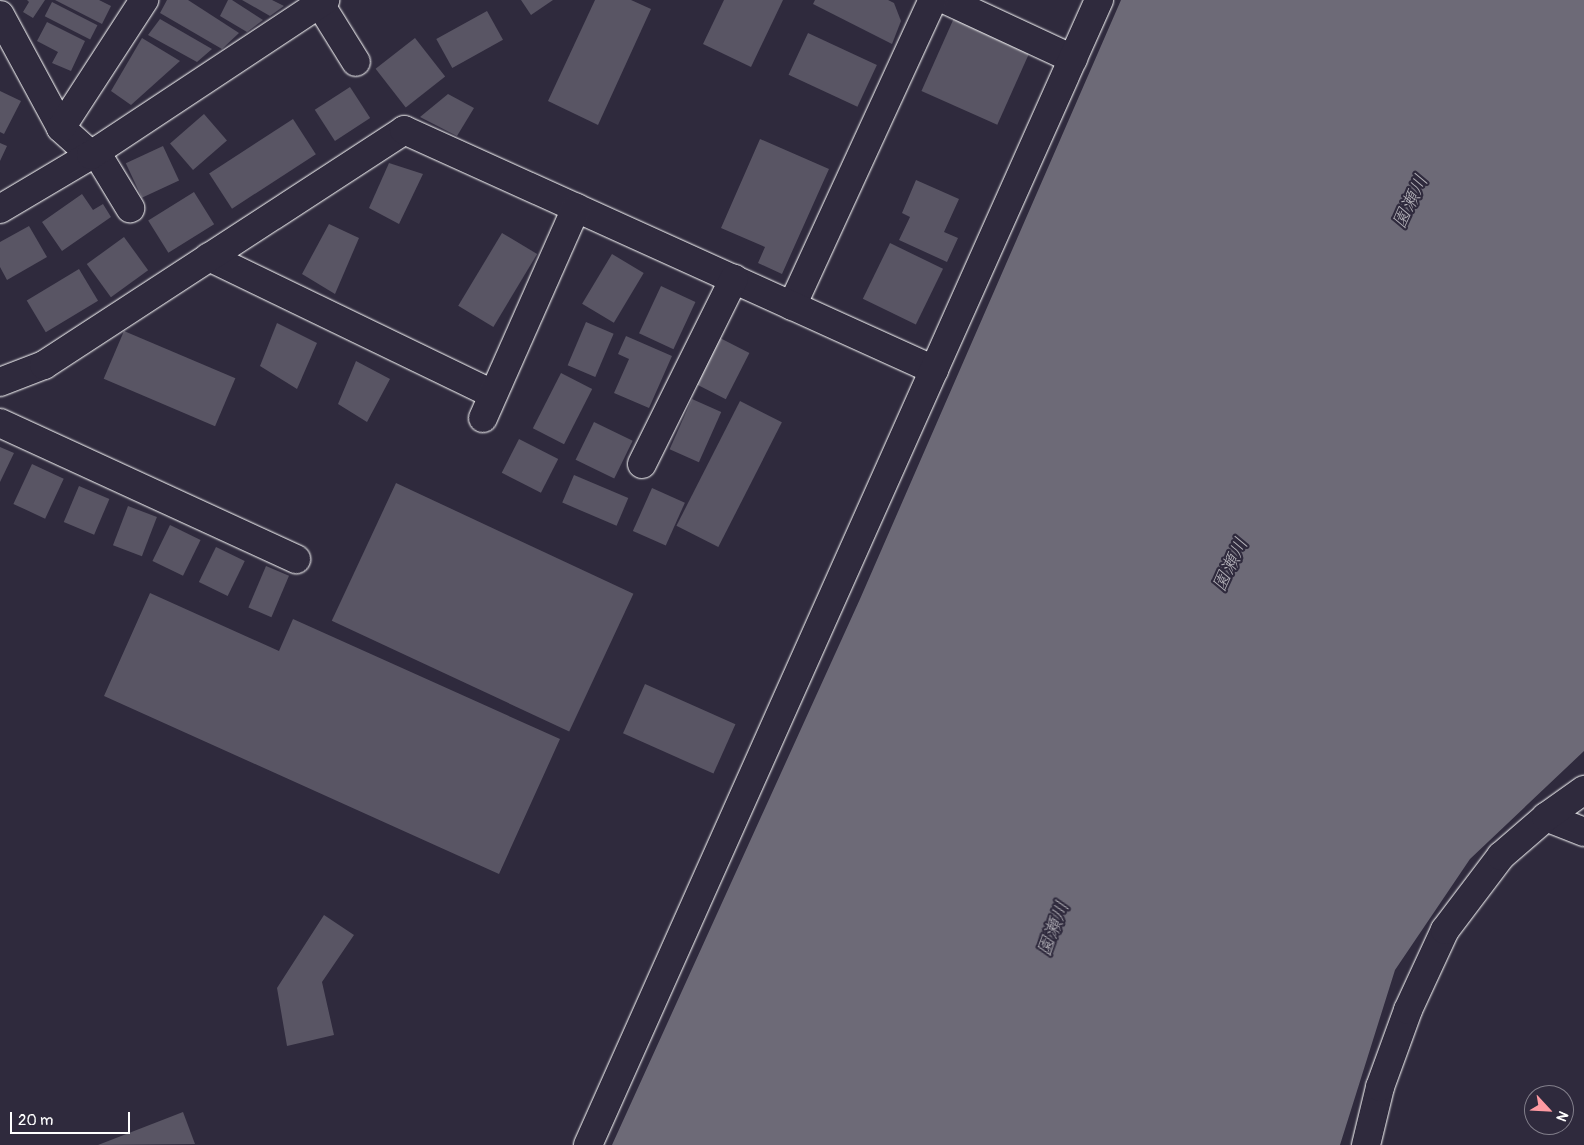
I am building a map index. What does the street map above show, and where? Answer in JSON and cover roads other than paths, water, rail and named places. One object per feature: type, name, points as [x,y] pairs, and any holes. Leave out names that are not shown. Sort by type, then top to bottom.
[{"type":"street","points":[[61,128],[144,0]]},
{"type":"street","points":[[792,306],[933,0]]},
{"type":"street","points":[[946,0],[1073,59]]},
{"type":"street","points":[[588,1145],[1099,0]]},
{"type":"street","points":[[0,209],[94,153],[322,2],[356,62]]},
{"type":"street","points":[[0,16],[61,128],[94,153],[130,208]]},
{"type":"street","points":[[0,382],[44,365],[404,130],[934,370]]},
{"type":"street","points":[[209,257],[488,406],[576,208]]},
{"type":"street","points":[[642,464],[734,279]]},
{"type":"street","points":[[0,424],[296,559]]},
{"type":"street","points":[[1366,1145],[1380,1087],[1408,1010],[1445,930],[1502,856],[1546,817],[1584,790]]},
{"type":"street","points":[[1546,817],[1584,832]]},
{"type":"water","name":"園瀬川","points":[[1121,0],[1584,0],[1584,751],[1470,859],[1395,970],[1340,1145],[612,1145],[860,599]]}]
